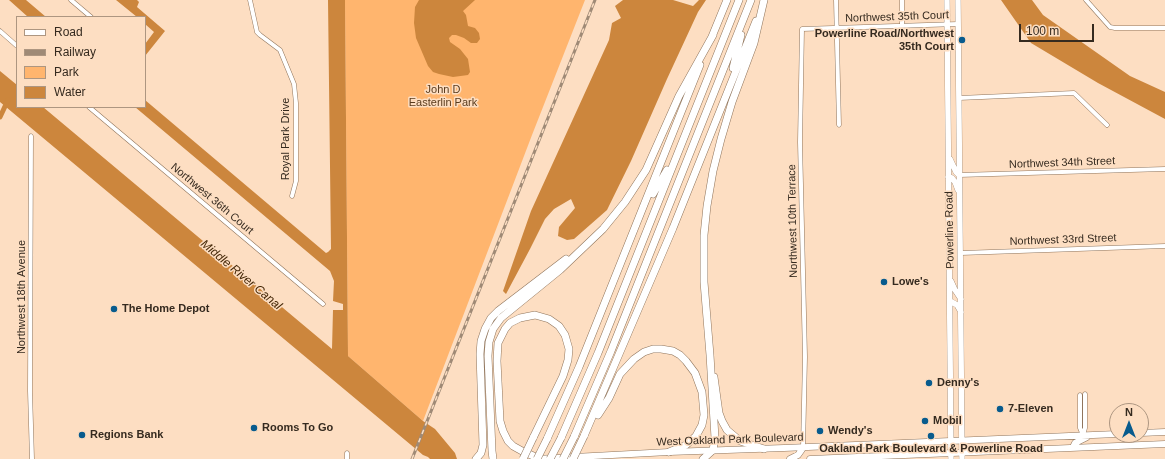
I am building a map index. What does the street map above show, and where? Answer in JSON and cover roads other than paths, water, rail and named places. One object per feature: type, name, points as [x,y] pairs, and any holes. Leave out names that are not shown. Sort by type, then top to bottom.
[{"type":"highway","points":[[537,459],[575,378],[727,0]]},
{"type":"highway","points":[[550,459],[561,438],[593,365],[738,0]]},
{"type":"highway","points":[[563,459],[611,351],[751,0]]},
{"type":"highway","points":[[573,459],[673,228],[764,0]]},
{"type":"highway","points":[[703,459],[713,450],[714,438],[704,269],[705,226],[708,194],[715,160],[726,120],[754,43],[764,0]]},
{"type":"highway","points":[[728,92],[747,12]]},
{"type":"highway","points":[[493,459],[488,352],[493,329],[501,318],[560,270],[614,216],[637,186],[679,96],[713,35]]},
{"type":"highway","points":[[641,215],[679,150]]},
{"type":"highway","points":[[476,459],[482,447],[480,354],[481,341],[487,325],[491,318],[502,308],[588,242]]},
{"type":"highway","points":[[523,459],[533,438],[561,380],[568,360],[569,349],[565,335],[559,326],[549,319],[535,315],[513,321],[505,329],[498,343],[500,421],[508,441],[513,446],[522,451],[540,459]]},
{"type":"highway","points":[[584,436],[609,398],[618,378],[627,366],[637,356],[644,352],[653,349],[665,349],[680,355],[692,368],[702,392],[704,410],[702,425],[696,436],[686,445],[670,452]]},
{"type":"highway","points":[[710,355],[719,413],[725,427],[730,433],[740,440],[764,449]]},
{"type":"main road","name":"Powerline Road","points":[[947,0],[951,456]]},
{"type":"main road","name":"Powerline Road","points":[[958,0],[962,456]]},
{"type":"main road","points":[[948,156],[954,168],[960,175]]},
{"type":"main road","points":[[948,177],[955,182],[960,194]]},
{"type":"main road","points":[[950,277],[961,300]]},
{"type":"main road","points":[[950,301],[957,305],[961,312]]},
{"type":"main road","points":[[1149,433],[1165,432]]},
{"type":"main road","name":"West Oakland Park Boulevard","points":[[537,459],[713,450],[803,448],[1109,435]]},
{"type":"main road","points":[[1073,447],[1079,440],[1093,436]]},
{"type":"main road","name":"West Oakland Park Boulevard","points":[[810,459],[962,456],[1073,447],[1165,444]]},
{"type":"main road","points":[[790,459],[798,455],[803,448]]},
{"type":"street","points":[[71,0],[90,16]]},
{"type":"street","name":"Royal Park Drive","points":[[250,0],[257,32],[280,50],[294,84],[296,103],[296,182],[292,196]]},
{"type":"street","points":[[836,0],[839,125]]},
{"type":"street","points":[[902,0],[902,26]]},
{"type":"street","points":[[1086,0],[1110,27],[1165,28]]},
{"type":"street","name":"Northwest 35th Court","points":[[837,28],[958,24]]},
{"type":"street","name":"Northwest 10th Terrace","points":[[803,448],[805,357],[800,142],[802,29],[837,28]]},
{"type":"street","points":[[0,31],[16,45]]},
{"type":"street","points":[[959,98],[1074,93],[1108,125]]},
{"type":"street","name":"Northwest 36th Court","points":[[91,108],[323,304]]},
{"type":"street","name":"Northwest 18th Avenue","points":[[32,136],[30,391],[32,459]]},
{"type":"street","name":"Northwest 34th Street","points":[[960,175],[1165,169]]},
{"type":"street","name":"Northwest 33rd Street","points":[[961,253],[1165,246]]},
{"type":"street","points":[[1083,395],[1080,428],[1083,436]]},
{"type":"street","points":[[347,453],[347,459]]},
{"type":"water","points":[[9,0],[26,0],[45,16],[27,16]]},
{"type":"water","points":[[116,0],[137,0],[139,2],[137,7],[165,31],[146,55],[146,43],[154,32],[146,25],[146,16],[136,16]]},
{"type":"water","name":"Middle River Canal","points":[[328,0],[345,0],[348,356],[423,421],[435,429],[455,453],[457,459],[430,459],[423,455],[0,102],[0,71],[16,84],[16,108],[44,108],[332,349],[333,310],[343,310],[343,304],[333,301],[334,281],[330,271],[136,108],[146,108],[146,101],[326,253],[331,249]]},
{"type":"water","points":[[419,0],[475,0],[463,11],[466,15],[468,26],[475,28],[479,33],[480,39],[477,43],[471,43],[456,35],[452,35],[449,38],[450,42],[460,49],[468,59],[470,72],[468,75],[453,77],[439,74],[433,72],[428,66],[416,38],[414,23],[415,7]]},
{"type":"water","points":[[623,0],[673,0],[693,6],[699,0],[706,0],[698,12],[631,161],[607,210],[574,239],[567,240],[558,236],[559,227],[575,208],[571,199],[554,209],[545,219],[506,294],[503,291],[531,211],[609,40],[612,23],[621,18],[615,6]]},
{"type":"water","points":[[1001,0],[1032,0],[1043,15],[1130,76],[1165,92],[1165,119],[1098,83],[1031,43]]},
{"type":"waterway","points":[[0,117],[8,100]]},
{"type":"railway","points":[[412,459],[595,0]]},
{"type":"place","name":"Powerline Road/Northwest 35th Court","points":[[962,40]]},
{"type":"place","name":"Lowe's","points":[[884,282]]},
{"type":"place","name":"The Home Depot","points":[[114,309]]},
{"type":"place","name":"Denny's","points":[[929,383]]},
{"type":"place","name":"7-Eleven","points":[[1000,409]]},
{"type":"place","name":"Mobil","points":[[925,421]]},
{"type":"place","name":"Rooms To Go","points":[[254,428]]},
{"type":"place","name":"Wendy's","points":[[820,431]]},
{"type":"place","name":"Regions Bank","points":[[82,435]]},
{"type":"place","name":"Oakland Park Boulevard & Powerline Road","points":[[931,436]]},
{"type":"park label","name":"John D Easterlin Park","points":[[443,96]]}]
